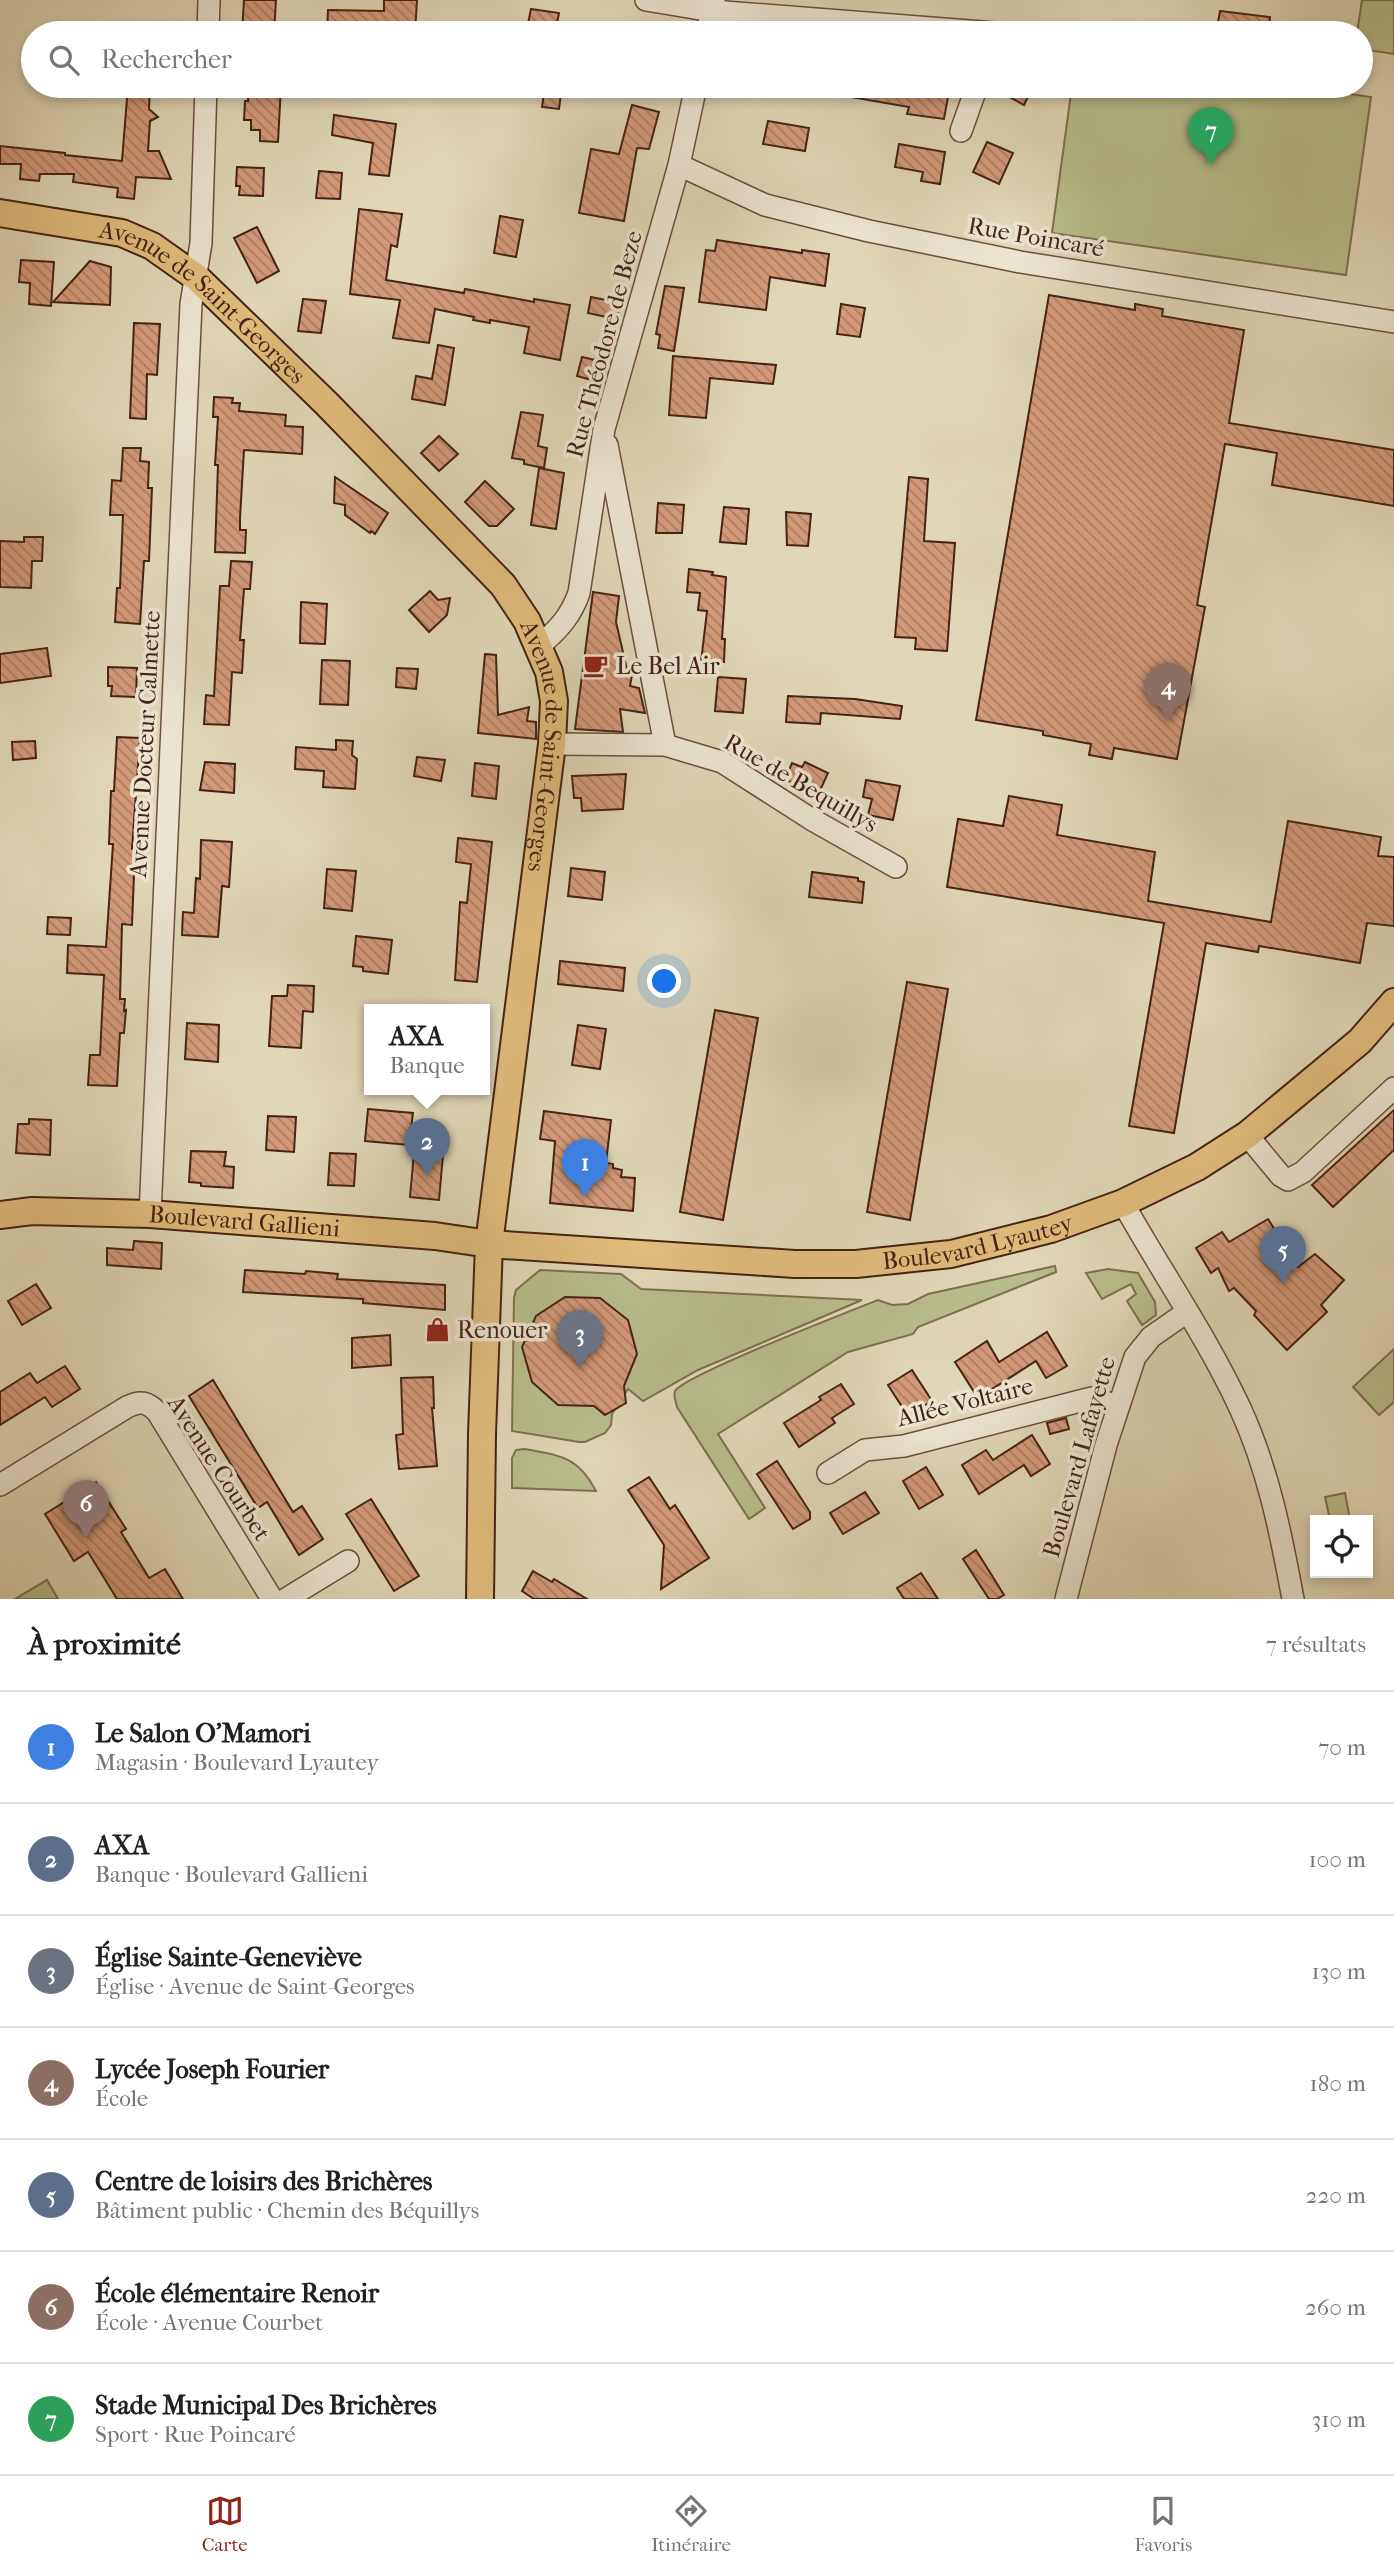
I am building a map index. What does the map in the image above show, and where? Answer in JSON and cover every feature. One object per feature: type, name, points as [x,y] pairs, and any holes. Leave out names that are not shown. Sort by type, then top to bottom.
[{"type":"main road","name":"Avenue de Saint-Georges","points":[[0,213],[122,233],[152,246],[195,276],[327,403],[503,585],[522,612],[549,672],[554,701],[552,744],[489,1244],[482,1434],[480,1599]]},
{"type":"main road","name":"Boulevard Lyautey","points":[[489,1244],[795,1264],[856,1264],[951,1254],[1001,1243],[1051,1229],[1122,1203],[1197,1167],[1247,1135],[1360,1041],[1394,1002]]},
{"type":"main road","name":"Boulevard Gallieni","points":[[0,1215],[60,1211],[149,1214],[435,1236],[489,1244]]},
{"type":"street","points":[[208,21],[209,0]]},
{"type":"street","points":[[646,0],[874,21]]},
{"type":"street","name":"Avenue Docteur Calmette","points":[[149,1214],[190,318],[201,243],[206,98]]},
{"type":"street","name":"Rue Théodore de Beze","points":[[539,646],[556,632],[572,612],[579,593],[604,429],[679,165],[693,98]]},
{"type":"street","points":[[961,131],[973,98]]},
{"type":"street","name":"Rue Poincaré","points":[[679,165],[765,205],[869,231],[1020,262],[1394,322]]},
{"type":"street","points":[[604,429],[665,745]]},
{"type":"street","name":"Rue de Bequillys","points":[[552,744],[665,745],[722,762],[811,820],[896,867]]},
{"type":"street","points":[[1247,1135],[1282,1176],[1289,1180],[1296,1177],[1394,1088]]},
{"type":"street","points":[[1122,1203],[1241,1410],[1261,1462],[1280,1529],[1293,1599]]},
{"type":"street","name":"Boulevard Lafayette","points":[[1066,1599],[1118,1406],[1135,1357],[1143,1344],[1186,1312]]},
{"type":"street","name":"Allée Voltaire","points":[[828,1473],[865,1450],[904,1446],[1092,1398],[1118,1406]]},
{"type":"street","name":"Avenue Courbet","points":[[0,1485],[127,1407],[136,1402],[144,1402],[158,1413],[272,1599]]},
{"type":"street","points":[[286,1599],[348,1561]]},
{"type":"green space","points":[[1362,0],[1394,0],[1394,54],[1373,51],[1373,21],[1359,21]]},
{"type":"green space","points":[[1070,98],[1371,98],[1346,275],[1052,233]]},
{"type":"green space","points":[[1055,1266],[1056,1272],[918,1327],[913,1334],[848,1352],[718,1434],[765,1508],[749,1519],[677,1407],[675,1391],[685,1383],[769,1344],[878,1300],[892,1305],[908,1304],[928,1294]]},
{"type":"green space","points":[[1108,1269],[1138,1273],[1155,1302],[1156,1315],[1142,1325],[1127,1301],[1136,1294],[1131,1284],[1102,1299],[1086,1273]]},
{"type":"green space","points":[[540,1270],[621,1274],[641,1289],[862,1300],[698,1370],[643,1401],[628,1389],[612,1414],[611,1425],[605,1433],[579,1442],[512,1431],[514,1298],[516,1290]]},
{"type":"green space","points":[[1394,1349],[1394,1402],[1379,1415],[1353,1387]]},
{"type":"green space","points":[[525,1449],[559,1456],[575,1464],[596,1491],[512,1488],[512,1458],[516,1450]]},
{"type":"green space","points":[[1345,1493],[1349,1515],[1329,1515],[1325,1497]]},
{"type":"green space","points":[[47,1580],[58,1599],[15,1599]]},
{"type":"building","points":[[244,0],[276,0],[275,21],[243,21]]},
{"type":"building","points":[[384,0],[417,0],[416,21],[328,21],[328,10],[384,11]]},
{"type":"building","points":[[531,9],[559,13],[557,21],[528,21]]},
{"type":"building","points":[[1220,11],[1270,17],[1270,21],[1218,21]]},
{"type":"building","points":[[127,98],[149,98],[149,109],[158,117],[150,121],[148,151],[159,151],[171,179],[136,177],[134,199],[117,197],[118,188],[73,182],[74,174],[40,174],[39,181],[20,179],[21,164],[0,164],[0,146],[65,155],[122,161]]},
{"type":"building","points":[[248,98],[280,98],[278,142],[260,141],[260,130],[251,130],[251,120],[244,120],[245,101]]},
{"type":"building","points":[[543,98],[560,98],[559,109],[542,107]]},
{"type":"building","points":[[856,98],[948,98],[944,119],[907,114],[909,107]]},
{"type":"building","points":[[1011,98],[1027,98],[1024,105]]},
{"type":"building","points":[[632,105],[659,112],[649,149],[637,148],[624,221],[579,213],[591,149],[619,154]]},
{"type":"building","points":[[334,115],[396,124],[389,176],[369,174],[373,143],[332,135]]},
{"type":"building","points":[[768,121],[809,128],[805,151],[763,144]]},
{"type":"building","points":[[987,142],[1013,153],[999,184],[973,172]]},
{"type":"building","points":[[899,144],[945,152],[940,184],[921,181],[923,172],[895,167]]},
{"type":"building","points":[[237,167],[264,168],[263,196],[239,195],[240,186],[236,186]]},
{"type":"building","points":[[319,171],[342,173],[340,199],[316,198]]},
{"type":"building","points":[[359,209],[402,214],[397,247],[391,245],[386,280],[464,293],[465,289],[534,302],[534,299],[570,305],[560,360],[524,353],[529,327],[490,320],[490,323],[473,320],[474,317],[435,309],[429,343],[393,338],[400,300],[350,294]]},
{"type":"building","points":[[500,216],[523,220],[516,257],[494,253]]},
{"type":"building","points":[[257,227],[279,271],[257,283],[234,238]]},
{"type":"building","points":[[717,240],[802,253],[802,250],[829,254],[825,286],[770,277],[766,310],[699,302],[706,250],[715,251]]},
{"type":"building","points":[[21,260],[54,262],[51,306],[29,304],[30,283],[19,282]]},
{"type":"building","points":[[90,261],[111,267],[110,305],[53,302]]},
{"type":"building","points":[[665,286],[684,288],[674,351],[658,348],[660,335],[656,334]]},
{"type":"building","points":[[1049,295],[1135,310],[1135,304],[1163,309],[1162,316],[1244,330],[1229,423],[1394,450],[1394,506],[1272,485],[1277,453],[1225,444],[1197,605],[1205,607],[1177,759],[1114,748],[1112,759],[1089,755],[1091,744],[1043,735],[1043,731],[976,720]]},
{"type":"building","points":[[591,297],[621,303],[616,319],[588,313]]},
{"type":"building","points":[[303,299],[326,301],[321,333],[298,331]]},
{"type":"building","points":[[841,304],[865,308],[860,337],[837,334]]},
{"type":"building","points":[[134,323],[160,324],[157,375],[147,374],[146,419],[130,418]]},
{"type":"building","points":[[438,345],[454,348],[445,405],[412,399],[416,376],[432,379]]},
{"type":"building","points":[[673,356],[776,365],[773,384],[710,378],[706,418],[669,415]]},
{"type":"building","points":[[582,357],[604,362],[599,382],[577,376]]},
{"type":"building","points":[[214,397],[233,398],[232,403],[240,403],[239,411],[286,415],[285,426],[303,427],[302,454],[244,450],[240,530],[246,530],[245,553],[215,552],[218,417],[213,417]]},
{"type":"building","points":[[521,412],[543,415],[538,446],[547,448],[544,468],[524,464],[524,460],[512,458]]},
{"type":"building","points":[[439,436],[458,454],[439,471],[421,453]]},
{"type":"building","points":[[123,448],[141,448],[140,461],[149,462],[148,488],[152,488],[149,561],[144,561],[140,624],[115,622],[117,588],[120,588],[123,515],[110,515],[112,480],[121,481]]},
{"type":"building","points":[[539,468],[564,473],[556,529],[531,525]]},
{"type":"building","points":[[335,477],[388,513],[375,534],[345,515],[345,505],[334,503]]},
{"type":"building","points":[[909,477],[928,479],[924,541],[955,543],[947,651],[915,649],[916,638],[895,637]]},
{"type":"building","points":[[485,481],[514,509],[497,526],[489,526],[465,502]]},
{"type":"building","points":[[658,503],[684,505],[682,533],[656,533]]},
{"type":"building","points":[[724,507],[749,509],[746,544],[720,542]]},
{"type":"building","points":[[786,512],[811,514],[808,546],[787,545]]},
{"type":"building","points":[[24,537],[43,537],[42,561],[32,561],[31,588],[0,587],[0,541],[24,542]]},
{"type":"building","points":[[231,561],[252,562],[250,589],[244,589],[240,640],[244,640],[242,673],[232,672],[229,725],[204,724],[206,695],[214,696],[220,586],[229,586]]},
{"type":"building","points":[[689,569],[713,572],[712,575],[726,577],[722,639],[725,639],[724,662],[701,662],[707,611],[698,610],[700,593],[687,592]]},
{"type":"building","points":[[430,591],[438,600],[450,598],[447,615],[429,632],[409,610]]},
{"type":"building","points":[[593,592],[619,596],[616,622],[628,674],[632,675],[630,686],[639,688],[645,713],[620,709],[623,732],[575,729]]},
{"type":"building","points":[[301,602],[327,604],[325,644],[300,643]]},
{"type":"building","points":[[47,648],[51,676],[0,683],[0,654]]},
{"type":"building","points":[[485,654],[496,655],[498,715],[529,707],[527,721],[536,722],[536,739],[478,733]]},
{"type":"building","points":[[322,660],[350,661],[348,705],[320,704]]},
{"type":"building","points":[[108,667],[137,668],[136,697],[111,696]]},
{"type":"building","points":[[397,668],[418,669],[416,689],[396,687]]},
{"type":"building","points":[[718,677],[746,679],[743,713],[715,711]]},
{"type":"building","points":[[788,696],[855,699],[902,706],[900,719],[821,713],[820,724],[786,722]]},
{"type":"building","points":[[117,737],[140,738],[132,849],[135,849],[132,925],[122,924],[120,999],[125,999],[124,1011],[126,1010],[124,1033],[120,1033],[117,1086],[88,1085],[90,1055],[100,1055],[104,975],[67,973],[68,945],[106,947],[113,844],[109,844],[111,791],[114,791]]},
{"type":"building","points":[[336,740],[353,741],[352,755],[357,759],[355,789],[323,787],[324,771],[295,769],[296,747],[336,750]]},
{"type":"building","points":[[35,741],[36,758],[13,760],[12,742]]},
{"type":"building","points":[[417,757],[445,760],[441,781],[414,776]]},
{"type":"building","points":[[205,762],[235,764],[234,793],[200,790]]},
{"type":"building","points":[[805,762],[828,773],[818,795],[785,780],[792,763],[802,767]]},
{"type":"building","points":[[475,763],[499,766],[496,799],[472,796]]},
{"type":"building","points":[[626,774],[623,809],[582,811],[581,798],[574,798],[572,776]]},
{"type":"building","points":[[866,780],[900,786],[893,820],[868,815],[872,799],[863,797]]},
{"type":"building","points":[[1009,796],[1062,805],[1057,835],[1155,852],[1148,901],[1271,922],[1288,821],[1381,837],[1378,856],[1394,857],[1394,926],[1367,923],[1360,963],[1259,946],[1258,952],[1206,943],[1174,1133],[1129,1126],[1164,923],[947,887],[958,819],[1003,826]]},
{"type":"building","points":[[458,838],[492,842],[477,982],[455,980],[460,902],[467,903],[471,864],[456,862]]},
{"type":"building","points":[[201,840],[232,842],[229,887],[222,886],[218,937],[182,935],[183,912],[194,913],[196,878],[200,879]]},
{"type":"building","points":[[571,868],[605,872],[602,900],[568,896]]},
{"type":"building","points":[[327,869],[356,871],[352,911],[324,908]]},
{"type":"building","points":[[812,872],[858,878],[858,881],[864,882],[862,903],[809,897]]},
{"type":"building","points":[[48,917],[71,918],[70,935],[47,934]]},
{"type":"building","points":[[356,936],[392,940],[388,974],[363,971],[363,967],[353,966]]},
{"type":"building","points":[[560,961],[625,968],[623,991],[558,984]]},
{"type":"building","points":[[907,982],[948,989],[910,1220],[867,1212]]},
{"type":"building","points":[[288,985],[314,986],[313,1012],[303,1011],[301,1048],[269,1046],[272,996],[287,996]]},
{"type":"building","points":[[715,1010],[758,1018],[723,1220],[680,1212]]},
{"type":"building","points":[[187,1023],[219,1025],[218,1062],[185,1059]]},
{"type":"building","points":[[578,1025],[606,1029],[600,1069],[572,1065]]},
{"type":"building","points":[[368,1109],[413,1113],[409,1145],[365,1141]]},
{"type":"building","points":[[1394,1110],[1394,1150],[1333,1207],[1312,1185]]},
{"type":"building","points":[[544,1111],[611,1120],[606,1163],[622,1170],[621,1177],[635,1178],[633,1211],[550,1203],[555,1141],[540,1139]]},
{"type":"building","points":[[268,1116],[296,1117],[294,1152],[266,1150]]},
{"type":"building","points":[[29,1119],[51,1120],[50,1155],[16,1153],[18,1124],[29,1124]]},
{"type":"building","points":[[191,1151],[226,1152],[224,1166],[234,1167],[233,1188],[201,1186],[201,1183],[189,1182]]},
{"type":"building","points":[[414,1152],[443,1155],[439,1200],[410,1197]]},
{"type":"building","points":[[330,1153],[356,1154],[354,1186],[328,1185]]},
{"type":"building","points":[[1268,1219],[1298,1267],[1315,1254],[1344,1280],[1321,1305],[1327,1312],[1287,1350],[1254,1315],[1256,1311],[1234,1288],[1229,1291],[1218,1268],[1211,1273],[1196,1248],[1222,1232],[1229,1242]]},
{"type":"building","points":[[134,1241],[162,1243],[161,1269],[107,1265],[107,1248],[133,1250]]},
{"type":"building","points":[[245,1270],[305,1274],[306,1271],[338,1274],[337,1279],[445,1285],[445,1310],[363,1303],[363,1299],[243,1292]]},
{"type":"building","points":[[36,1284],[51,1308],[22,1325],[8,1301]]},
{"type":"building","points":[[565,1297],[600,1298],[628,1320],[637,1354],[624,1386],[626,1403],[605,1415],[594,1406],[558,1405],[532,1382],[522,1347],[536,1316]]},
{"type":"building","points":[[1047,1332],[1067,1366],[1046,1378],[1036,1361],[978,1398],[955,1362],[987,1341],[999,1362]]},
{"type":"building","points":[[390,1335],[391,1365],[352,1368],[352,1338]]},
{"type":"building","points":[[65,1366],[80,1389],[52,1407],[45,1397],[0,1425],[0,1392],[30,1373],[37,1383]]},
{"type":"building","points":[[912,1370],[932,1401],[908,1416],[888,1385]]},
{"type":"building","points":[[433,1377],[432,1408],[437,1466],[399,1469],[396,1435],[403,1434],[401,1378]]},
{"type":"building","points":[[213,1380],[293,1512],[302,1506],[323,1539],[299,1555],[267,1502],[258,1508],[189,1396]]},
{"type":"building","points":[[841,1384],[854,1404],[832,1418],[835,1423],[799,1447],[784,1423]]},
{"type":"building","points":[[1066,1418],[1069,1429],[1050,1434],[1047,1423]]},
{"type":"building","points":[[1032,1435],[1050,1464],[1031,1476],[1024,1465],[979,1494],[962,1465],[986,1450],[993,1460]]},
{"type":"building","points":[[777,1461],[810,1512],[810,1519],[793,1529],[757,1474]]},
{"type":"building","points":[[926,1467],[943,1495],[919,1509],[903,1481]]},
{"type":"building","points":[[649,1477],[670,1509],[675,1505],[709,1558],[661,1589],[664,1545],[628,1490]]},
{"type":"building","points":[[96,1482],[126,1529],[121,1532],[149,1578],[165,1569],[183,1599],[117,1599],[88,1552],[74,1561],[45,1514]]},
{"type":"building","points":[[865,1492],[879,1513],[843,1534],[830,1513]]},
{"type":"building","points":[[371,1499],[419,1576],[394,1591],[346,1514]]},
{"type":"building","points":[[976,1550],[1004,1595],[997,1599],[989,1599],[963,1559]]},
{"type":"building","points":[[533,1571],[552,1582],[554,1579],[587,1599],[534,1599],[522,1591]]},
{"type":"building","points":[[921,1573],[938,1599],[904,1599],[897,1588]]},
{"type":"place","name":"Stade Municipal Des Brichères","points":[[1211,165]]},
{"type":"place","name":"Le Bel Air","points":[[596,666]]},
{"type":"place","name":"Lycée Joseph Fourier","points":[[1168,721]]},
{"type":"place","name":"AXA","points":[[427,1176]]},
{"type":"place","name":"Le Salon O'Mamori","points":[[585,1197]]},
{"type":"place","name":"Centre de loisirs des Brichères","points":[[1283,1284]]},
{"type":"place","name":"Renouer","points":[[437,1330]]},
{"type":"place","name":"Église Sainte-Geneviève","points":[[580,1368]]},
{"type":"place","name":"École élémentaire Renoir","points":[[86,1538]]}]
